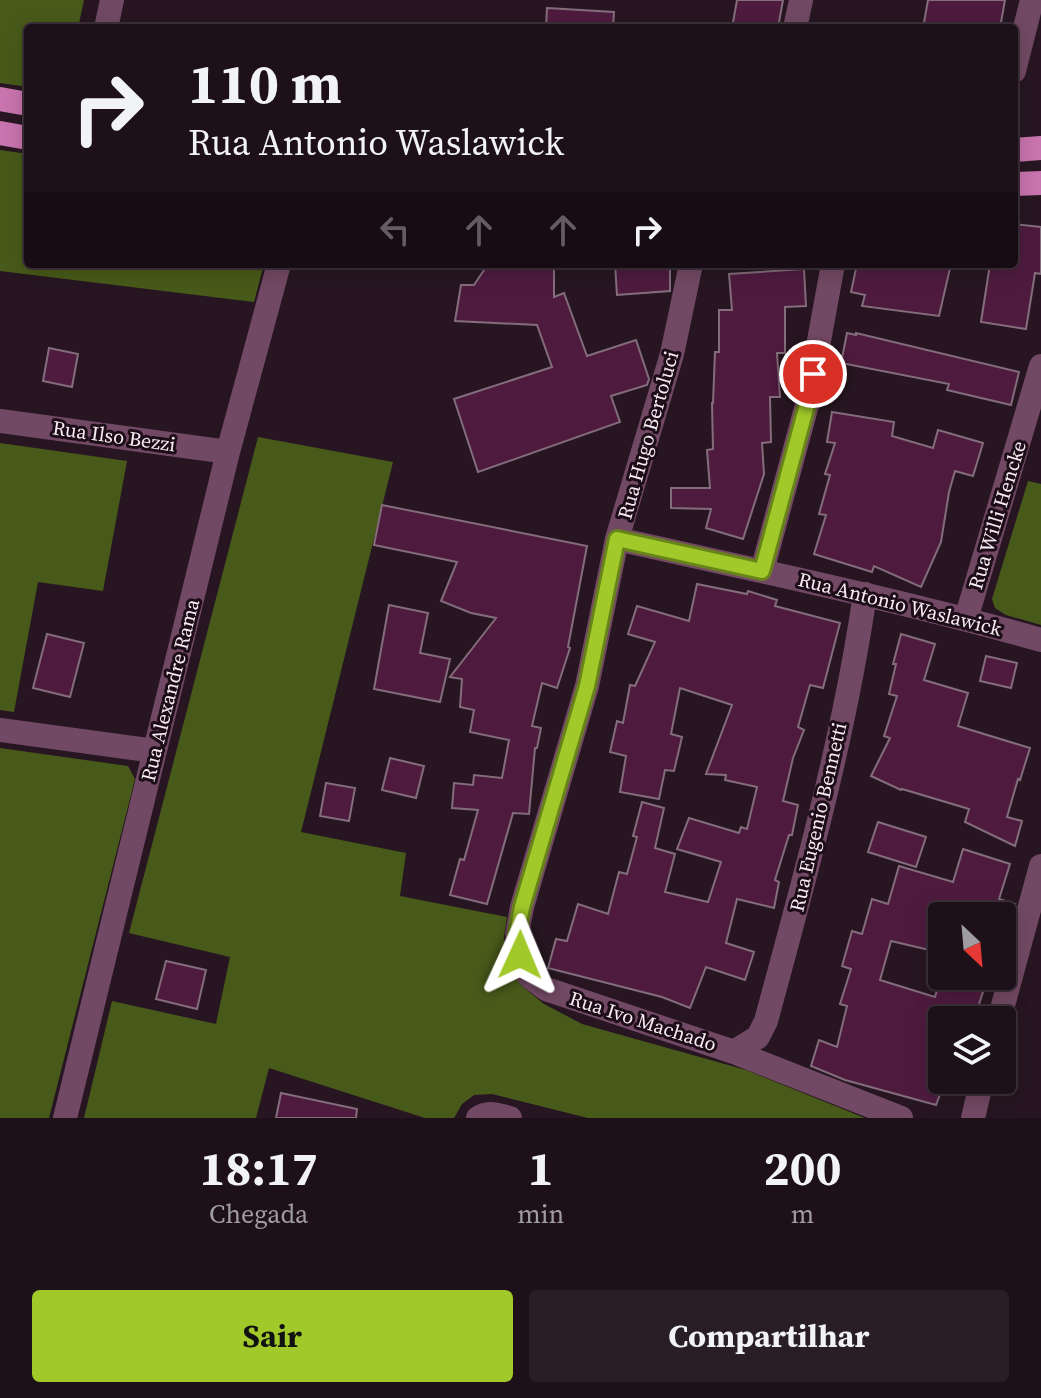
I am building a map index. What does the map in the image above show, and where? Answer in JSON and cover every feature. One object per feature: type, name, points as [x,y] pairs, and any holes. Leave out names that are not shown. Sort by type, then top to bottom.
[{"type":"main road","points":[[0,99],[24,103]]},
{"type":"main road","points":[[0,133],[24,137]]},
{"type":"main road","points":[[1018,150],[1041,148]]},
{"type":"main road","points":[[1018,184],[1041,183]]},
{"type":"street","points":[[107,24],[112,0]]},
{"type":"street","points":[[796,24],[801,0]]},
{"type":"street","points":[[1018,55],[1032,0]]},
{"type":"street","name":"Rua Alexandre Rama","points":[[65,1118],[228,452],[278,268]]},
{"type":"street","name":"Rua Hugo Bertoluci","points":[[529,976],[520,955],[517,934],[522,907],[587,686],[617,539],[672,354],[690,268]]},
{"type":"street","points":[[762,571],[808,401],[832,268]]},
{"type":"street","name":"Rua Willi Hencke","points":[[966,619],[1041,366]]},
{"type":"street","name":"Rua Ilso Bezzi","points":[[0,421],[228,452]]},
{"type":"street","name":"Rua Antonio Waslawick","points":[[617,539],[865,594],[1041,640]]},
{"type":"street","name":"Rua Eugenio Bennetti","points":[[758,1037],[766,1021],[821,816],[865,594]]},
{"type":"street","points":[[0,730],[155,751]]},
{"type":"street","points":[[1003,1006],[1041,866]]},
{"type":"street","name":"Rua Ivo Machado","points":[[529,976],[546,989],[734,1052],[758,1037]]},
{"type":"street","points":[[734,1052],[901,1118]]},
{"type":"street","points":[[478,1118],[493,1114],[510,1118]]},
{"type":"green space","points":[[0,0],[84,0],[79,24],[24,24],[24,86],[0,83]]},
{"type":"green space","points":[[0,150],[24,153],[24,268],[263,268],[254,302],[0,271]]},
{"type":"green space","points":[[258,437],[393,462],[301,832],[406,853],[400,896],[507,917],[504,937],[508,961],[521,985],[544,1004],[582,1024],[746,1070],[865,1118],[588,1118],[492,1094],[474,1095],[462,1104],[454,1118],[425,1118],[269,1068],[256,1118],[84,1118],[112,1001],[216,1024],[230,957],[129,933]]},
{"type":"green space","points":[[0,443],[127,461],[103,591],[38,582],[14,712],[0,710]]},
{"type":"green space","points":[[1028,481],[1041,484],[1041,625],[1006,615],[995,608],[992,599]]},
{"type":"green space","points":[[0,748],[128,766],[135,779],[49,1118],[0,1118]]},
{"type":"building","points":[[737,0],[783,0],[779,24],[733,24]]},
{"type":"building","points":[[928,0],[1005,0],[1001,24],[924,24]]},
{"type":"building","points":[[547,8],[614,12],[613,24],[546,24]]},
{"type":"building","points":[[1018,224],[1041,227],[1041,274],[1035,273],[1026,329],[981,322],[989,268],[1018,268]]},
{"type":"building","points":[[485,268],[554,268],[554,297],[564,293],[587,356],[636,340],[649,379],[647,385],[611,396],[620,422],[478,472],[454,399],[552,367],[537,325],[455,321],[461,285],[474,285]]},
{"type":"building","points":[[615,268],[670,268],[670,291],[617,295]]},
{"type":"building","points":[[856,268],[950,268],[939,316],[862,306],[865,295],[851,292]]},
{"type":"building","points":[[804,269],[806,306],[785,307],[785,353],[777,353],[780,397],[770,397],[771,442],[762,443],[764,474],[743,539],[706,528],[711,509],[671,508],[671,488],[710,488],[707,450],[713,449],[715,352],[719,352],[719,310],[732,310],[729,274]]},
{"type":"building","points":[[847,333],[1019,372],[1011,405],[947,390],[949,384],[841,363]]},
{"type":"building","points":[[49,348],[78,354],[72,387],[43,381]]},
{"type":"building","points":[[832,412],[894,422],[892,436],[933,448],[938,430],[983,443],[973,476],[955,471],[941,542],[921,587],[874,566],[872,572],[814,554],[826,515],[819,514],[830,475],[825,474],[835,443],[827,442]]},
{"type":"building","points":[[382,505],[587,546],[570,648],[557,688],[542,683],[532,726],[541,728],[535,748],[529,814],[513,813],[487,904],[450,895],[478,810],[452,808],[454,783],[473,785],[474,775],[502,778],[509,740],[470,732],[474,710],[460,707],[462,679],[450,677],[496,618],[471,613],[441,601],[457,562],[374,545]]},
{"type":"building","points":[[697,584],[747,594],[748,591],[777,600],[775,606],[840,623],[823,688],[810,685],[798,727],[804,730],[793,758],[783,801],[798,805],[792,835],[789,835],[775,880],[779,882],[774,908],[737,899],[726,943],[754,952],[745,980],[706,967],[690,1008],[662,997],[548,968],[556,939],[567,941],[578,904],[608,914],[619,872],[627,874],[642,802],[664,808],[655,848],[675,854],[665,892],[708,902],[721,862],[677,849],[689,818],[739,833],[741,827],[747,829],[757,787],[725,780],[726,775],[706,774],[732,705],[680,688],[671,734],[682,737],[674,771],[665,770],[659,799],[620,792],[626,756],[610,752],[617,721],[623,723],[630,685],[635,686],[655,642],[628,634],[637,606],[689,621]]},
{"type":"building","points":[[389,605],[428,613],[420,653],[450,659],[440,702],[374,689]]},
{"type":"building","points":[[47,634],[84,643],[70,697],[33,688]]},
{"type":"building","points":[[901,634],[935,644],[924,680],[968,693],[958,726],[1030,748],[1007,817],[1022,821],[1015,846],[965,822],[969,809],[901,790],[871,776],[890,738],[884,736],[897,696],[889,694]]},
{"type":"building","points":[[986,656],[1017,663],[1011,688],[980,681]]},
{"type":"building","points":[[390,758],[424,766],[416,798],[382,790]]},
{"type":"building","points":[[326,783],[355,788],[349,821],[320,816]]},
{"type":"building","points":[[878,822],[926,837],[916,867],[868,852]]},
{"type":"building","points":[[963,849],[1010,864],[999,899],[1009,902],[928,902],[928,950],[891,941],[880,980],[935,997],[937,990],[984,990],[978,1006],[928,1006],[928,1094],[940,1094],[936,1105],[845,1080],[811,1066],[819,1040],[837,1047],[847,1006],[840,1004],[851,969],[842,966],[852,931],[862,934],[872,899],[888,904],[899,866],[953,882]]},
{"type":"building","points":[[166,961],[206,970],[197,1009],[156,999]]},
{"type":"building","points":[[281,1093],[357,1109],[356,1118],[276,1118]]},
{"type":"route","points":[[520,955],[517,934],[522,907],[587,686],[617,539],[762,571],[813,374]]}]
